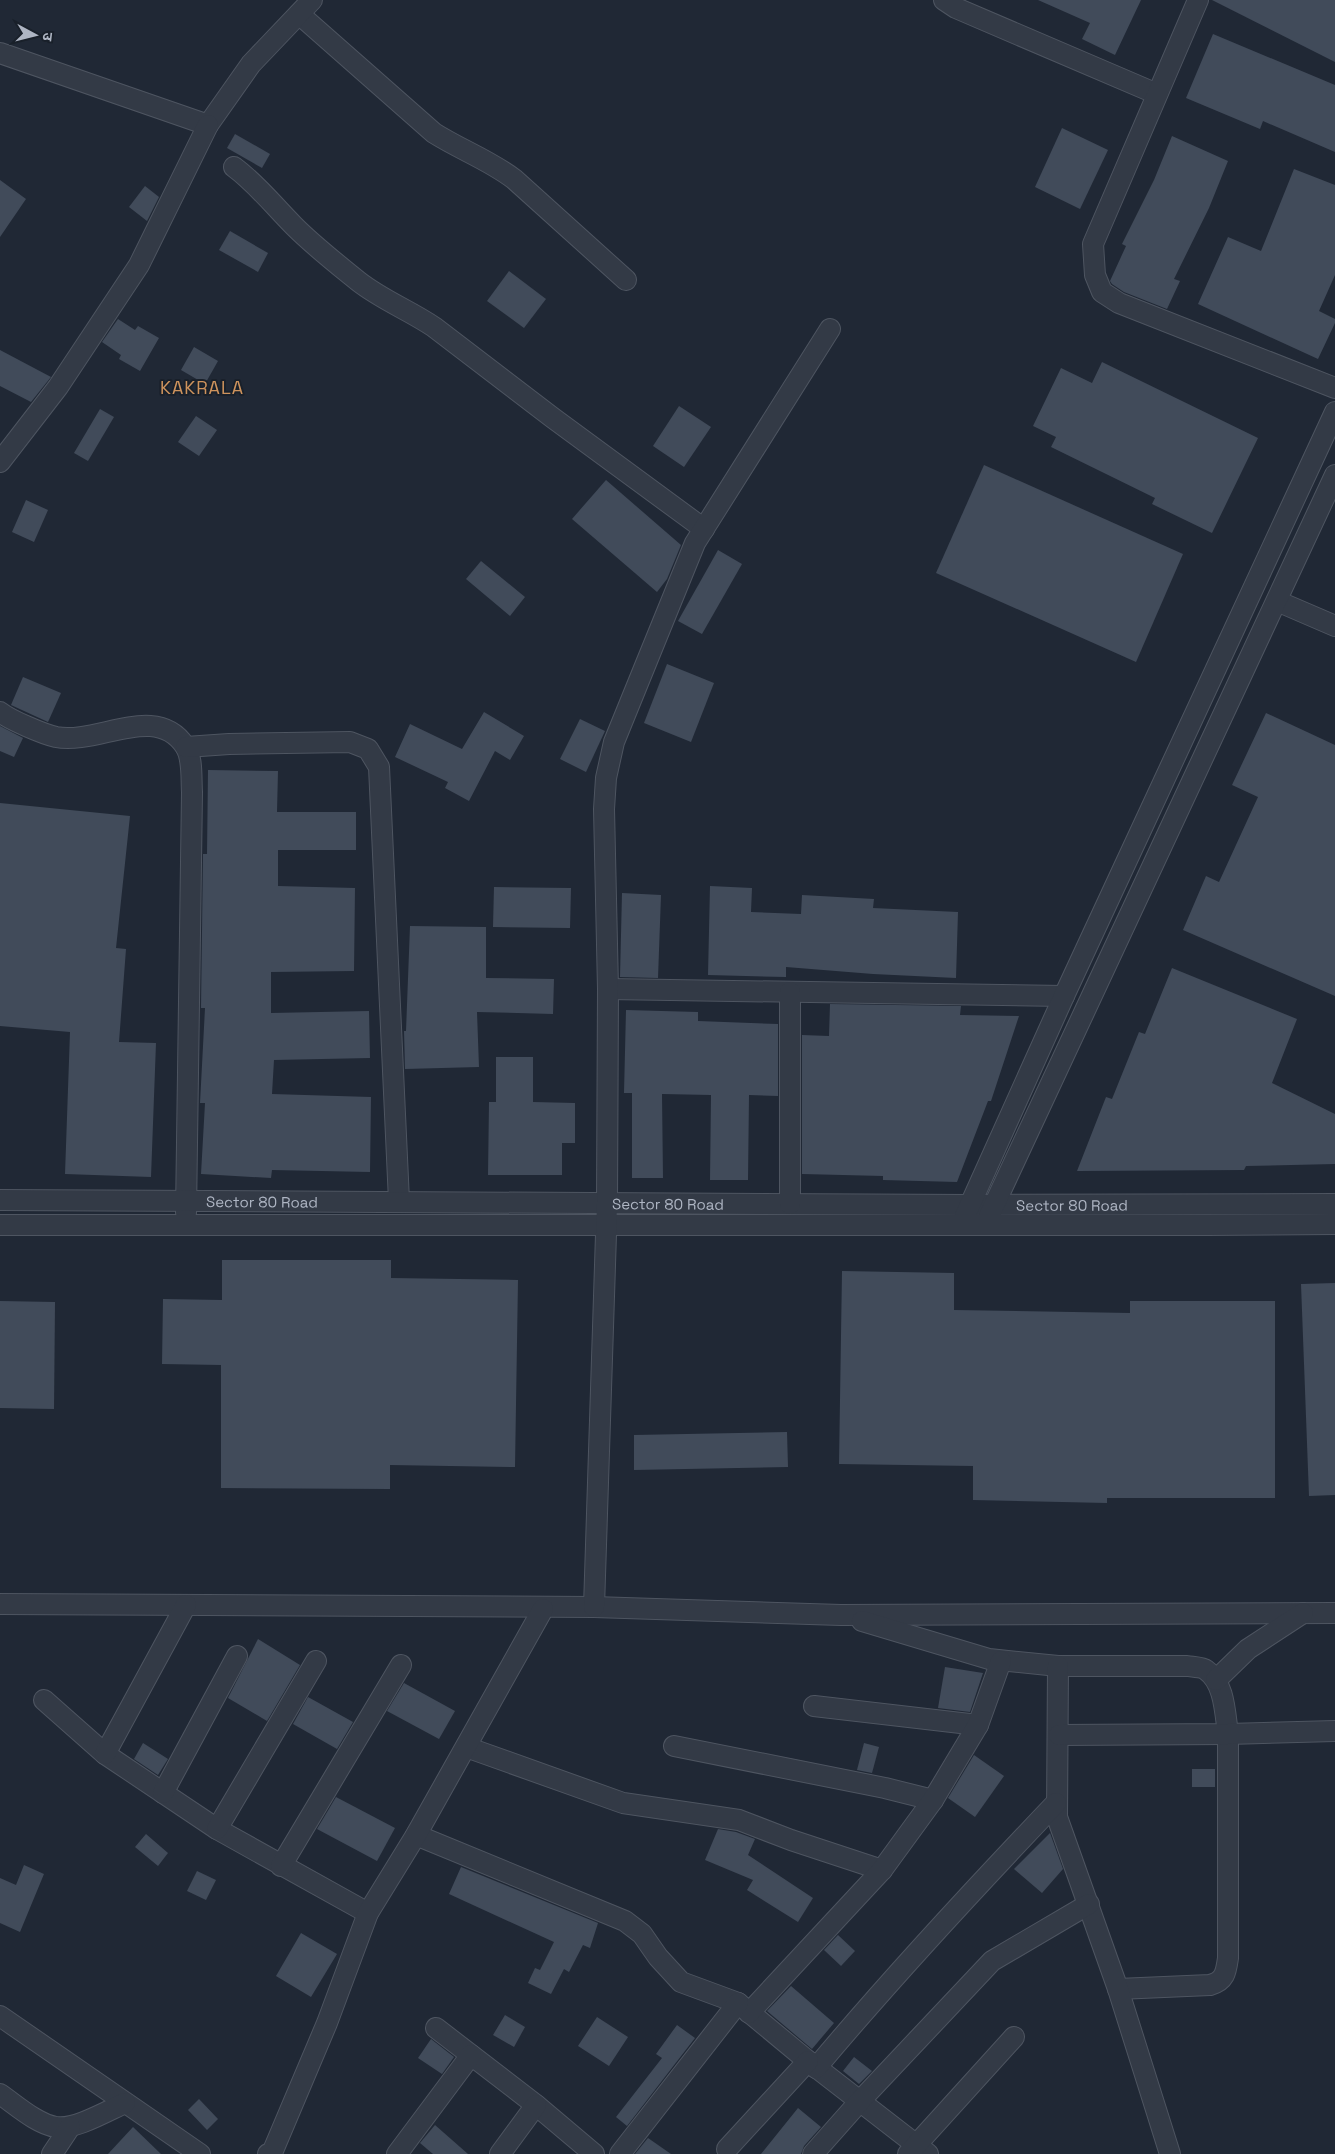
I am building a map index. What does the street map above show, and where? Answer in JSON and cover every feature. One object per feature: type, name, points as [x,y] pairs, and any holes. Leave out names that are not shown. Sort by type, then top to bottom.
[{"type":"street","points":[[944,0],[956,8],[1157,94]]},
{"type":"street","points":[[1198,0],[1093,244],[1095,275],[1102,292],[1119,303],[1335,388]]},
{"type":"street","points":[[0,462],[58,387],[139,265],[208,126],[251,64],[305,7],[434,133],[497,166],[514,179],[626,280]]},
{"type":"street","points":[[0,53],[208,126]]},
{"type":"street","points":[[234,167],[247,177],[295,227],[379,298],[413,313],[434,327],[552,418],[704,529]]},
{"type":"street","points":[[594,1607],[607,1202],[608,989],[604,809],[606,778],[614,742],[695,543],[830,329]]},
{"type":"street","points":[[961,1225],[1064,996],[1335,412]]},
{"type":"street","points":[[985,1225],[1335,475]]},
{"type":"street","points":[[1277,601],[1335,626]]},
{"type":"street","points":[[0,712],[8,718],[56,737],[90,736],[138,726],[156,725],[168,729],[186,747],[190,762],[192,792],[185,1200],[187,1225]]},
{"type":"street","points":[[186,747],[229,744],[350,742],[368,749],[379,767],[399,1201]]},
{"type":"street","points":[[608,989],[1064,996]]},
{"type":"street","points":[[790,992],[790,1204]]},
{"type":"street","name":"Sector 80 Road","points":[[0,1200],[970,1205],[1335,1204]]},
{"type":"street","name":"Sector 80 Road","points":[[0,1225],[1335,1224]]},
{"type":"street","points":[[0,1604],[544,1609],[594,1607],[841,1615],[1335,1613]]},
{"type":"street","points":[[104,1754],[186,1605]]},
{"type":"street","points":[[270,2154],[327,2023],[368,1913],[416,1835],[544,1609]]},
{"type":"street","points":[[1216,1680],[1248,1649],[1303,1613]]},
{"type":"street","points":[[841,1615],[989,1660],[1058,1666],[1187,1666],[1205,1669],[1216,1680],[1223,1700],[1228,1734],[1228,1958],[1224,1976],[1220,1982],[1210,1985],[1118,1989]]},
{"type":"street","points":[[163,1794],[237,1656]]},
{"type":"street","points":[[216,1829],[316,1661]]},
{"type":"street","points":[[620,2154],[744,2008],[882,1870],[933,1800],[978,1725],[1001,1661]]},
{"type":"street","points":[[281,1866],[401,1665]]},
{"type":"street","points":[[1058,1666],[1057,1817],[1118,1989],[1170,2154]]},
{"type":"street","points":[[44,1700],[104,1754],[216,1829],[368,1913]]},
{"type":"street","points":[[814,1706],[978,1725]]},
{"type":"street","points":[[1059,1735],[1335,1731]]},
{"type":"street","points":[[674,1746],[875,1786],[933,1800]]},
{"type":"street","points":[[466,1747],[623,1803],[739,1820],[791,1840],[882,1870]]},
{"type":"street","points":[[727,2149],[812,2064],[949,1915],[1056,1803]]},
{"type":"street","points":[[416,1835],[625,1921],[642,1934],[658,1957],[681,1982],[744,2008],[860,2101],[917,2151],[1014,2037]]},
{"type":"street","points":[[813,2154],[860,2101],[992,1961],[1089,1904]]},
{"type":"street","points":[[0,2016],[200,2154]]},
{"type":"street","points":[[436,2028],[536,2105],[594,2154]]},
{"type":"street","points":[[397,2154],[472,2055]]},
{"type":"street","points":[[0,2094],[40,2121],[56,2127],[70,2127],[125,2104]]},
{"type":"street","points":[[500,2154],[536,2105]]},
{"type":"street","points":[[52,2154],[70,2127]]},
{"type":"building","points":[[1038,0],[1141,0],[1115,55],[1082,39],[1090,23]]},
{"type":"building","points":[[1212,0],[1335,0],[1335,62]]},
{"type":"building","points":[[1213,34],[1335,85],[1335,152],[1263,121],[1260,129],[1186,98]]},
{"type":"building","points":[[1062,128],[1108,150],[1080,209],[1035,187]]},
{"type":"building","points":[[235,134],[270,154],[262,168],[227,148]]},
{"type":"building","points":[[1172,136],[1228,161],[1209,208],[1174,279],[1180,281],[1167,309],[1124,292],[1110,281],[1126,246],[1122,244],[1154,180]]},
{"type":"building","points":[[1294,169],[1335,185],[1335,275],[1319,311],[1335,319],[1335,323],[1318,359],[1198,304],[1228,237],[1261,251]]},
{"type":"building","points":[[0,180],[26,199],[0,237]]},
{"type":"building","points":[[145,186],[159,197],[147,221],[129,207]]},
{"type":"building","points":[[230,231],[268,253],[258,272],[219,250]]},
{"type":"building","points":[[509,271],[546,299],[524,328],[487,301]]},
{"type":"building","points":[[118,319],[135,330],[138,326],[159,338],[140,371],[119,359],[121,355],[102,342]]},
{"type":"building","points":[[194,347],[218,361],[205,384],[181,370]]},
{"type":"building","points":[[0,350],[51,377],[31,402],[0,386]]},
{"type":"building","points":[[1102,362],[1258,438],[1212,533],[1152,504],[1155,498],[1051,447],[1056,437],[1033,426],[1061,368],[1092,383]]},
{"type":"building","points":[[679,406],[711,427],[684,467],[653,446]]},
{"type":"building","points":[[100,409],[114,417],[88,461],[74,453]]},
{"type":"building","points":[[196,416],[217,430],[199,456],[178,442]]},
{"type":"building","points":[[984,465],[1183,554],[1136,662],[936,573]]},
{"type":"building","points":[[606,480],[681,545],[667,579],[657,592],[572,519]]},
{"type":"building","points":[[26,500],[48,510],[34,542],[12,532]]},
{"type":"building","points":[[718,550],[742,564],[702,634],[678,621]]},
{"type":"building","points":[[481,561],[525,597],[510,616],[466,579]]},
{"type":"building","points":[[667,664],[714,683],[691,742],[644,723]]},
{"type":"building","points":[[23,677],[61,693],[48,722],[11,705]]},
{"type":"building","points":[[484,712],[524,736],[510,760],[495,751],[469,801],[445,788],[448,782],[395,757],[410,724],[462,749]]},
{"type":"building","points":[[1266,713],[1335,745],[1335,996],[1183,930],[1206,876],[1219,882],[1258,797],[1232,785]]},
{"type":"building","points":[[580,719],[605,731],[586,772],[560,759]]},
{"type":"building","points":[[0,726],[23,738],[14,757],[0,751]]},
{"type":"building","points":[[208,770],[278,771],[277,812],[356,812],[356,850],[278,850],[278,886],[355,888],[354,971],[271,972],[271,1013],[369,1011],[370,1058],[274,1060],[272,1094],[371,1097],[370,1172],[272,1170],[271,1178],[201,1174],[205,1103],[200,1103],[205,1008],[201,1008],[203,854],[207,854]]},
{"type":"building","points":[[0,803],[130,816],[116,948],[126,949],[119,1042],[156,1043],[151,1177],[65,1174],[70,1032],[0,1026]]},
{"type":"building","points":[[710,886],[752,888],[751,912],[801,914],[802,895],[874,899],[873,908],[958,912],[956,978],[786,967],[786,977],[708,975]]},
{"type":"building","points":[[494,887],[571,888],[570,928],[493,927]]},
{"type":"building","points":[[622,893],[661,895],[658,978],[620,977]]},
{"type":"building","points":[[410,926],[486,927],[486,978],[554,979],[553,1014],[477,1012],[479,1067],[405,1069],[404,1031],[406,1031]]},
{"type":"building","points":[[1172,968],[1297,1019],[1272,1083],[1335,1114],[1335,1164],[1246,1166],[1244,1170],[1077,1171],[1106,1097],[1112,1099],[1139,1032],[1145,1034]]},
{"type":"building","points":[[830,1004],[961,1006],[960,1015],[1019,1016],[991,1101],[988,1101],[957,1182],[883,1180],[883,1176],[802,1174],[802,1035],[829,1036]]},
{"type":"building","points":[[626,1010],[698,1012],[698,1021],[778,1024],[778,1096],[749,1095],[748,1180],[710,1180],[711,1095],[662,1094],[663,1178],[632,1178],[632,1093],[624,1093]]},
{"type":"building","points":[[496,1057],[533,1057],[533,1102],[575,1103],[575,1143],[562,1143],[562,1175],[488,1175],[489,1102],[496,1102]]},
{"type":"building","points":[[222,1260],[391,1260],[391,1278],[518,1280],[515,1467],[390,1465],[390,1489],[221,1488],[221,1365],[162,1364],[163,1299],[222,1300]]},
{"type":"building","points":[[842,1271],[954,1273],[954,1310],[1130,1313],[1130,1301],[1275,1301],[1275,1498],[1107,1498],[1107,1503],[973,1500],[973,1466],[839,1464]]},
{"type":"building","points":[[1335,1283],[1335,1495],[1309,1496],[1301,1284]]},
{"type":"building","points":[[0,1301],[55,1302],[54,1409],[0,1408]]},
{"type":"building","points":[[787,1432],[788,1467],[634,1470],[634,1435]]},
{"type":"building","points":[[258,1639],[300,1665],[267,1721],[228,1698]]},
{"type":"building","points":[[945,1667],[983,1673],[970,1712],[938,1708]]},
{"type":"building","points":[[404,1683],[455,1711],[439,1739],[387,1711]]},
{"type":"building","points":[[308,1697],[353,1722],[337,1749],[293,1724]]},
{"type":"building","points":[[143,1743],[168,1759],[158,1775],[134,1759]]},
{"type":"building","points":[[864,1743],[879,1747],[872,1773],[857,1770]]},
{"type":"building","points":[[974,1755],[1004,1776],[975,1817],[948,1798]]},
{"type":"building","points":[[1192,1769],[1215,1769],[1215,1787],[1192,1787]]},
{"type":"building","points":[[336,1797],[395,1828],[377,1861],[317,1829]]},
{"type":"building","points":[[718,1829],[736,1832],[755,1839],[748,1855],[813,1898],[798,1922],[747,1890],[753,1880],[705,1860]]},
{"type":"building","points":[[1050,1833],[1063,1869],[1042,1893],[1014,1869]]},
{"type":"building","points":[[146,1834],[168,1853],[158,1866],[135,1847]]},
{"type":"building","points":[[24,1865],[44,1874],[20,1932],[0,1923],[0,1878],[16,1885]]},
{"type":"building","points":[[461,1867],[598,1923],[590,1948],[583,1945],[569,1972],[564,1969],[551,1994],[528,1983],[535,1968],[540,1970],[554,1942],[449,1894]]},
{"type":"building","points":[[197,1871],[216,1880],[206,1900],[187,1891]]},
{"type":"building","points":[[301,1933],[337,1954],[311,1997],[276,1976]]},
{"type":"building","points":[[838,1935],[855,1951],[841,1966],[824,1950]]},
{"type":"building","points":[[791,1986],[834,2023],[812,2049],[767,2011]]},
{"type":"building","points":[[505,2015],[525,2027],[514,2047],[493,2035]]},
{"type":"building","points":[[597,2017],[628,2037],[609,2066],[578,2046]]},
{"type":"building","points":[[677,2025],[695,2038],[627,2126],[616,2117],[662,2058],[656,2054]]},
{"type":"building","points":[[431,2039],[454,2057],[442,2074],[418,2058]]},
{"type":"building","points":[[854,2057],[872,2071],[859,2084],[843,2071]]},
{"type":"building","points":[[199,2099],[218,2119],[207,2130],[188,2110]]},
{"type":"building","points":[[798,2108],[821,2127],[804,2146],[801,2154],[761,2154]]},
{"type":"building","points":[[435,2125],[468,2154],[433,2154],[420,2143]]},
{"type":"building","points":[[133,2127],[161,2154],[108,2154]]},
{"type":"building","points":[[648,2138],[671,2154],[635,2154]]},
{"type":"district","name":"KAKRALA","points":[[202,387]]}]
